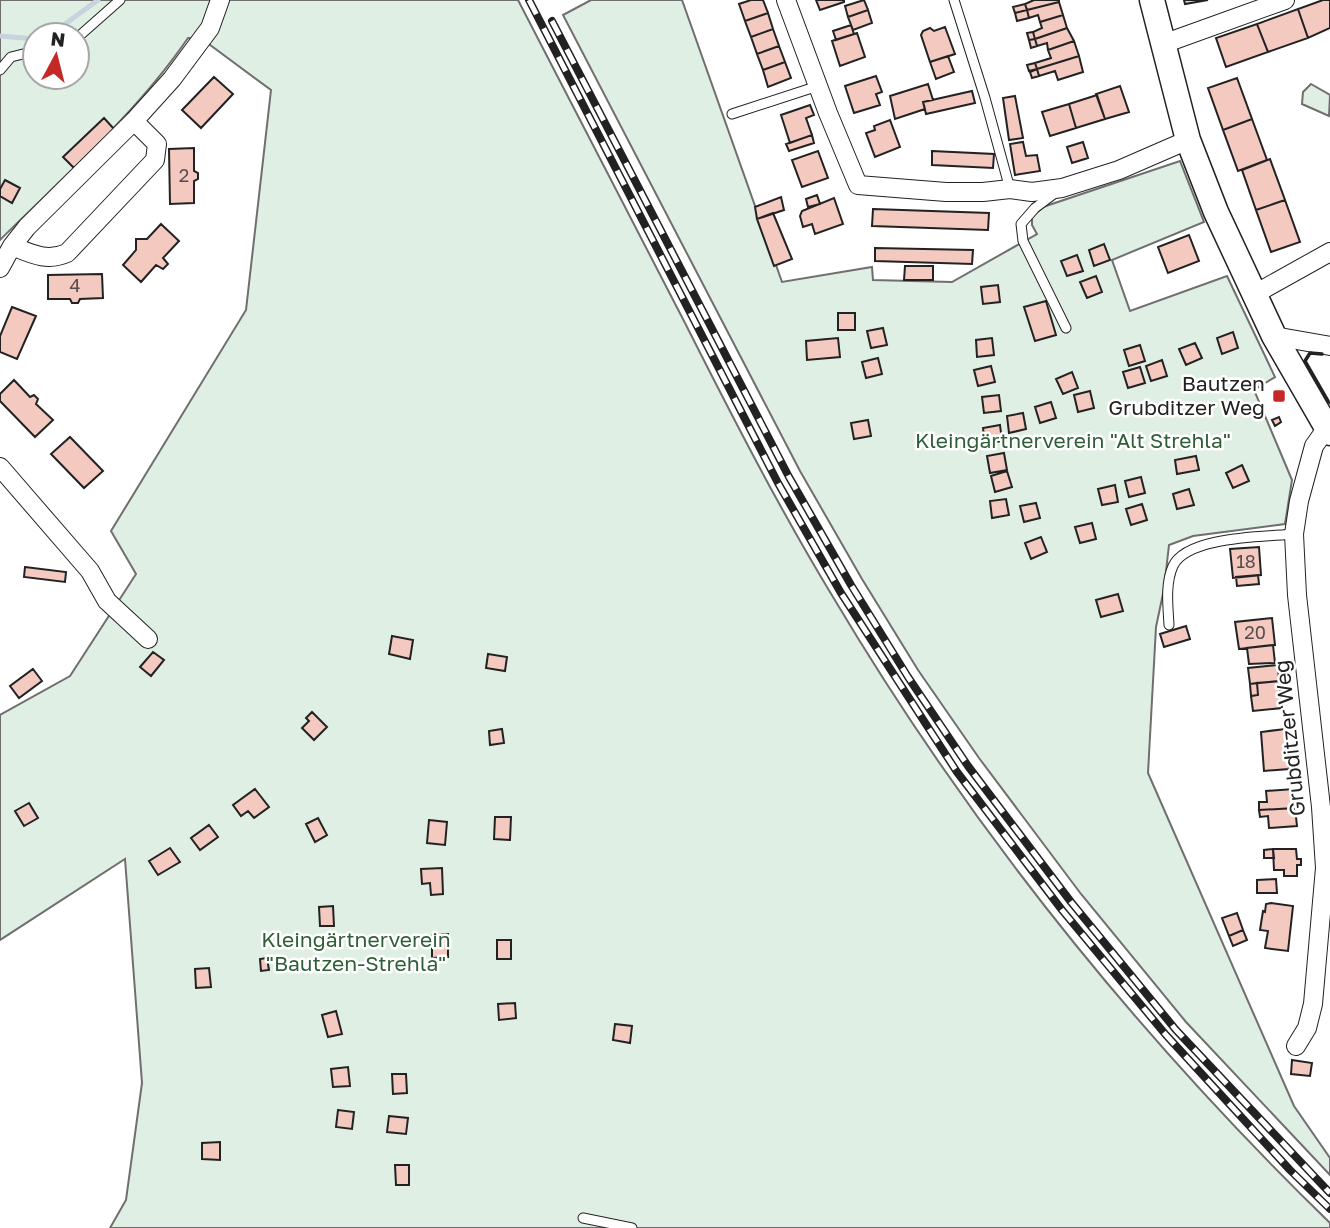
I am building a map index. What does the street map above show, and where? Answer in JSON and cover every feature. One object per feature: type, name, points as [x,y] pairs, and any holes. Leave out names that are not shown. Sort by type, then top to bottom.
[{"type":"street","points":[[0,268],[27,227],[134,121],[172,79],[210,28],[220,0]]},
{"type":"street","points":[[786,0],[858,185],[946,192],[1010,189],[1032,192],[1062,188],[1119,170],[1188,140]]},
{"type":"street","points":[[1152,0],[1169,42],[1188,140],[1216,212],[1253,295],[1328,431]]},
{"type":"street","points":[[1169,42],[1285,0]]},
{"type":"street","points":[[12,246],[37,257],[55,258],[68,253],[155,160],[157,144],[134,121]]},
{"type":"street","points":[[1253,295],[1330,252]]},
{"type":"street","points":[[1274,336],[1330,346]]},
{"type":"street","name":"Grubditzer Weg","points":[[1296,1046],[1307,1028],[1313,1004],[1325,868],[1321,807],[1297,595],[1294,534],[1299,501],[1314,446],[1328,431]]},
{"type":"street","points":[[0,467],[90,571],[107,601],[148,639]]},
{"type":"lane","points":[[91,26],[120,0]]},
{"type":"lane","points":[[954,0],[1010,189]]},
{"type":"lane","points":[[0,70],[11,57],[21,54]]},
{"type":"lane","points":[[732,114],[818,86]]},
{"type":"lane","points":[[1062,188],[1045,200],[1021,224],[1023,241],[1066,328]]},
{"type":"lane","points":[[1169,625],[1168,591],[1173,566],[1181,555],[1196,547],[1240,539],[1294,534]]},
{"type":"lane","points":[[583,1218],[632,1228]]},
{"type":"green space","name":"Kleingärtnerverein \"Bautzen-Strehla\"","points":[[0,0],[518,0],[756,462],[813,563],[886,682],[941,765],[1061,926],[1191,1079],[1330,1223],[1330,1228],[110,1228],[126,1200],[142,1083],[125,859],[0,940],[0,715],[70,676],[136,574],[111,531],[246,310],[271,90],[202,39],[188,38],[146,92],[74,168],[0,240]]},
{"type":"green space","name":"Kleingärtnerverein \"Alt Strehla\"","points":[[591,0],[682,0],[782,282],[872,267],[873,280],[952,282],[1037,234],[1032,225],[1032,217],[1043,207],[1180,161],[1204,222],[1112,260],[1130,311],[1227,276],[1275,377],[1254,390],[1292,480],[1285,524],[1193,536],[1169,545],[1156,627],[1148,773],[1294,1106],[1330,1158],[1330,1175],[1186,1022],[1081,894],[979,758],[918,670],[800,471],[563,15]]},
{"type":"green space","points":[[1311,84],[1330,95],[1329,116],[1302,104],[1303,92]]},
{"type":"building","points":[[763,0],[768,13],[745,21],[739,4]]},
{"type":"building","points":[[816,0],[844,0],[844,2],[820,10]]},
{"type":"building","points":[[864,0],[868,10],[848,17],[845,6]]},
{"type":"building","points":[[1034,0],[1059,2],[1027,10],[1025,4]]},
{"type":"building","points":[[1184,0],[1208,0],[1185,4]]},
{"type":"building","points":[[1330,0],[1330,28],[1308,38],[1298,9]]},
{"type":"building","points":[[1059,2],[1063,15],[1040,22],[1038,15],[1029,18],[1027,10]]},
{"type":"building","points":[[1025,4],[1027,10],[1015,13],[1013,7]]},
{"type":"building","points":[[1298,9],[1308,38],[1268,52],[1257,24]]},
{"type":"building","points":[[868,10],[872,23],[853,30],[848,17]]},
{"type":"building","points":[[1027,10],[1029,18],[1017,21],[1015,13]]},
{"type":"building","points":[[768,13],[773,29],[751,37],[745,21]]},
{"type":"building","points":[[1063,15],[1067,28],[1035,39],[1033,32],[1042,28],[1040,22]]},
{"type":"building","points":[[1257,24],[1268,52],[1226,67],[1216,38]]},
{"type":"building","points":[[851,25],[854,34],[836,40],[833,31]]},
{"type":"building","points":[[945,27],[955,54],[930,62],[921,35],[930,28],[934,31]]},
{"type":"building","points":[[1067,28],[1074,41],[1048,50],[1047,43],[1037,46],[1035,39]]},
{"type":"building","points":[[773,29],[779,46],[757,54],[751,37]]},
{"type":"building","points":[[1033,32],[1035,39],[1029,40],[1027,33]]},
{"type":"building","points":[[857,33],[865,57],[840,66],[832,41]]},
{"type":"building","points":[[1035,39],[1037,46],[1031,48],[1029,40]]},
{"type":"building","points":[[1074,41],[1079,56],[1037,69],[1035,63],[1051,58],[1048,50]]},
{"type":"building","points":[[779,46],[785,62],[763,70],[757,54]]},
{"type":"building","points":[[948,56],[954,72],[936,79],[930,62]]},
{"type":"building","points":[[1079,56],[1083,72],[1058,80],[1055,71],[1039,76],[1037,69]]},
{"type":"building","points":[[785,62],[791,78],[768,87],[763,70]]},
{"type":"building","points":[[1035,63],[1037,69],[1029,71],[1027,65]]},
{"type":"building","points":[[1037,69],[1039,76],[1032,78],[1030,72]]},
{"type":"building","points":[[876,76],[882,92],[876,94],[880,105],[854,113],[845,86]]},
{"type":"building","points":[[214,77],[233,94],[201,128],[182,110]]},
{"type":"building","points":[[1237,78],[1252,119],[1223,130],[1208,88]]},
{"type":"building","points":[[928,84],[933,100],[923,102],[925,109],[895,119],[890,96]]},
{"type":"building","points":[[1120,86],[1129,112],[1105,119],[1096,94]]},
{"type":"building","points":[[972,91],[975,103],[926,114],[923,102]]},
{"type":"building","points":[[1097,95],[1105,119],[1076,128],[1069,104]]},
{"type":"building","points":[[1015,96],[1023,138],[1009,140],[1003,98]]},
{"type":"building","points":[[1069,104],[1076,128],[1050,136],[1042,112]]},
{"type":"building","points":[[810,105],[814,115],[806,118],[812,135],[790,143],[781,115]]},
{"type":"building","points":[[104,118],[114,129],[74,168],[63,157]]},
{"type":"building","points":[[1252,119],[1267,160],[1238,171],[1223,130]]},
{"type":"building","points":[[890,120],[900,147],[875,157],[866,133],[875,130],[874,126]]},
{"type":"building","points":[[812,135],[814,143],[789,151],[786,144]]},
{"type":"building","points":[[1023,142],[1026,156],[1037,155],[1040,171],[1015,175],[1010,144]]},
{"type":"building","points":[[1083,142],[1088,158],[1072,163],[1067,147]]},
{"type":"building","points":[[194,148],[194,171],[198,173],[198,179],[194,181],[194,203],[170,204],[169,149]]},
{"type":"building","points":[[818,151],[828,178],[802,187],[792,160]]},
{"type":"building","points":[[932,151],[994,154],[993,168],[932,165]]},
{"type":"building","points":[[1270,159],[1285,200],[1256,210],[1242,170]]},
{"type":"building","points":[[5,180],[20,188],[12,203],[0,196]]},
{"type":"building","points":[[817,195],[820,204],[808,207],[806,199]]},
{"type":"building","points":[[781,197],[784,210],[757,219],[755,207]]},
{"type":"building","points":[[834,198],[843,224],[815,234],[812,224],[803,227],[800,216],[802,211]]},
{"type":"building","points":[[1285,200],[1300,242],[1271,252],[1256,210]]},
{"type":"building","points":[[873,209],[989,213],[988,230],[872,226]]},
{"type":"building","points":[[773,213],[792,259],[774,266],[757,219]]},
{"type":"building","points":[[161,224],[179,241],[163,258],[168,264],[163,269],[156,265],[141,282],[123,265],[136,250],[136,239],[147,239]]},
{"type":"building","points":[[1189,235],[1199,261],[1168,273],[1158,247]]},
{"type":"building","points":[[1104,244],[1110,260],[1094,266],[1089,250]]},
{"type":"building","points":[[875,248],[973,250],[972,264],[875,261]]},
{"type":"building","points":[[1077,255],[1083,271],[1067,276],[1061,261]]},
{"type":"building","points":[[905,266],[933,266],[933,280],[904,280]]},
{"type":"building","points":[[102,274],[103,298],[80,299],[78,303],[72,303],[70,299],[48,299],[48,275]]},
{"type":"building","points":[[1096,276],[1102,292],[1087,298],[1080,282]]},
{"type":"building","points":[[998,285],[1000,302],[983,304],[981,287]]},
{"type":"building","points":[[1046,301],[1056,335],[1035,341],[1024,307]]},
{"type":"building","points":[[12,307],[36,316],[17,359],[0,352],[0,336]]},
{"type":"building","points":[[838,313],[855,313],[855,330],[838,330]]},
{"type":"building","points":[[883,328],[887,345],[871,348],[867,331]]},
{"type":"building","points":[[1233,332],[1238,348],[1222,354],[1217,338]]},
{"type":"building","points":[[838,338],[840,357],[807,360],[806,341]]},
{"type":"building","points":[[992,338],[994,355],[977,357],[976,340]]},
{"type":"building","points":[[1195,343],[1202,358],[1186,365],[1179,349]]},
{"type":"building","points":[[1140,345],[1145,361],[1129,366],[1124,350]]},
{"type":"building","points":[[878,358],[882,374],[866,378],[862,362]]},
{"type":"building","points":[[1162,360],[1167,376],[1151,381],[1146,366]]},
{"type":"building","points":[[991,366],[995,382],[978,386],[974,370]]},
{"type":"building","points":[[1140,367],[1145,383],[1128,388],[1123,372]]},
{"type":"building","points":[[1072,372],[1078,388],[1063,394],[1056,379]]},
{"type":"building","points":[[14,380],[30,397],[34,395],[38,399],[36,404],[53,420],[35,437],[0,401],[0,394]]},
{"type":"building","points":[[1090,391],[1094,408],[1078,412],[1074,395]]},
{"type":"building","points":[[999,395],[1001,411],[984,413],[982,397]]},
{"type":"building","points":[[1051,402],[1056,418],[1040,423],[1035,407]]},
{"type":"building","points":[[1023,413],[1026,429],[1009,433],[1007,416]]},
{"type":"building","points":[[1279,417],[1281,422],[1275,426],[1272,420]]},
{"type":"building","points":[[868,420],[871,436],[854,439],[851,423]]},
{"type":"building","points":[[1000,425],[1002,441],[985,444],[983,428]]},
{"type":"building","points":[[70,437],[103,471],[84,488],[51,454]]},
{"type":"building","points":[[1004,453],[1007,470],[990,473],[987,456]]},
{"type":"building","points":[[1196,456],[1199,470],[1177,474],[1175,460]]},
{"type":"building","points":[[1242,465],[1249,481],[1233,488],[1226,473]]},
{"type":"building","points":[[1007,471],[1012,487],[995,492],[991,476]]},
{"type":"building","points":[[1141,477],[1145,493],[1129,497],[1125,481]]},
{"type":"building","points":[[1115,485],[1118,502],[1102,505],[1098,489]]},
{"type":"building","points":[[1189,489],[1194,505],[1177,509],[1173,494]]},
{"type":"building","points":[[1006,499],[1009,515],[992,518],[990,501]]},
{"type":"building","points":[[1036,503],[1040,518],[1024,522],[1020,506]]},
{"type":"building","points":[[1142,504],[1147,520],[1131,525],[1126,509]]},
{"type":"building","points":[[1092,523],[1096,539],[1080,543],[1075,527]]},
{"type":"building","points":[[1041,537],[1047,552],[1031,559],[1025,543]]},
{"type":"building","points":[[1259,547],[1261,575],[1233,578],[1230,549]]},
{"type":"building","points":[[25,567],[66,572],[65,582],[24,577]]},
{"type":"building","points":[[1258,575],[1259,584],[1237,586],[1236,577]]},
{"type":"building","points":[[1118,594],[1123,611],[1101,617],[1096,600]]},
{"type":"building","points":[[1272,618],[1275,645],[1239,649],[1235,622]]},
{"type":"building","points":[[1186,626],[1190,639],[1164,647],[1160,634]]},
{"type":"building","points":[[392,636],[413,640],[410,659],[389,654]]},
{"type":"building","points":[[1273,645],[1275,663],[1249,664],[1247,648]]},
{"type":"building","points":[[153,652],[164,660],[151,676],[140,667]]},
{"type":"building","points":[[488,654],[507,657],[505,671],[486,668]]},
{"type":"building","points":[[1278,665],[1279,681],[1250,684],[1248,668]]},
{"type":"building","points":[[33,669],[42,681],[19,698],[10,686]]},
{"type":"building","points":[[1279,681],[1282,708],[1253,711],[1251,696],[1258,695],[1257,683]]},
{"type":"building","points":[[1257,683],[1258,695],[1251,696],[1250,684]]},
{"type":"building","points":[[312,712],[327,727],[314,740],[302,728],[309,721],[306,718]]},
{"type":"building","points":[[502,729],[504,743],[490,745],[489,731]]},
{"type":"building","points":[[1285,729],[1289,769],[1264,771],[1261,732]]},
{"type":"building","points":[[255,789],[269,807],[254,818],[248,811],[241,816],[233,805]]},
{"type":"building","points":[[1294,789],[1295,808],[1259,810],[1259,802],[1267,802],[1266,791]]},
{"type":"building","points":[[29,803],[38,818],[24,826],[15,811]]},
{"type":"building","points":[[1295,808],[1297,826],[1269,828],[1268,816],[1260,817],[1259,810]]},
{"type":"building","points":[[495,817],[511,817],[510,840],[494,839]]},
{"type":"building","points":[[318,818],[327,835],[315,842],[306,824]]},
{"type":"building","points":[[429,820],[447,822],[445,845],[427,843]]},
{"type":"building","points":[[209,825],[218,837],[200,850],[191,838]]},
{"type":"building","points":[[170,848],[180,862],[158,875],[149,861]]},
{"type":"building","points":[[1273,849],[1296,849],[1297,859],[1301,859],[1301,865],[1297,865],[1297,876],[1284,876],[1284,870],[1274,870]]},
{"type":"building","points":[[1273,849],[1274,858],[1264,858],[1264,850]]},
{"type":"building","points":[[442,868],[443,894],[431,895],[430,883],[422,884],[421,869]]},
{"type":"building","points":[[1276,879],[1277,893],[1257,893],[1257,880]]},
{"type":"building","points":[[1266,904],[1293,906],[1288,951],[1265,948],[1268,931],[1260,930],[1263,911],[1265,912]]},
{"type":"building","points":[[333,906],[334,926],[320,926],[319,907]]},
{"type":"building","points":[[1237,913],[1243,930],[1229,936],[1222,918]]},
{"type":"building","points":[[1243,930],[1247,940],[1233,946],[1229,936]]},
{"type":"building","points":[[448,934],[448,957],[432,958],[432,935]]},
{"type":"building","points":[[497,940],[511,940],[511,959],[497,959]]},
{"type":"building","points":[[267,958],[269,970],[261,971],[260,959]]},
{"type":"building","points":[[209,968],[211,987],[196,988],[195,969]]},
{"type":"building","points":[[515,1003],[516,1018],[499,1020],[498,1004]]},
{"type":"building","points":[[336,1011],[342,1034],[328,1037],[322,1015]]},
{"type":"building","points":[[615,1024],[632,1026],[630,1043],[613,1040]]},
{"type":"building","points":[[1292,1060],[1312,1063],[1310,1076],[1291,1074]]},
{"type":"building","points":[[348,1067],[350,1086],[333,1087],[331,1069]]},
{"type":"building","points":[[392,1074],[406,1074],[407,1093],[393,1094]]},
{"type":"building","points":[[338,1110],[354,1112],[352,1129],[336,1127]]},
{"type":"building","points":[[389,1116],[408,1118],[406,1134],[387,1132]]},
{"type":"building","points":[[220,1142],[220,1160],[202,1159],[202,1143]]},
{"type":"building","points":[[395,1165],[409,1165],[409,1185],[396,1185]]},
{"type":"waterway","points":[[69,21],[98,0]]},
{"type":"waterway","points":[[0,36],[21,38]]},
{"type":"railway","points":[[529,0],[778,483],[841,593],[957,772],[1062,910],[1166,1035],[1290,1170],[1330,1209]]},
{"type":"railway","points":[[552,21],[789,477],[908,677],[968,766],[1071,902],[1176,1030],[1330,1193]]},
{"type":"wall","points":[[1322,354],[1310,353],[1305,361],[1328,401]]},
{"type":"place","name":"Bautzen Grubditzer Weg","points":[[1279,396]]}]
